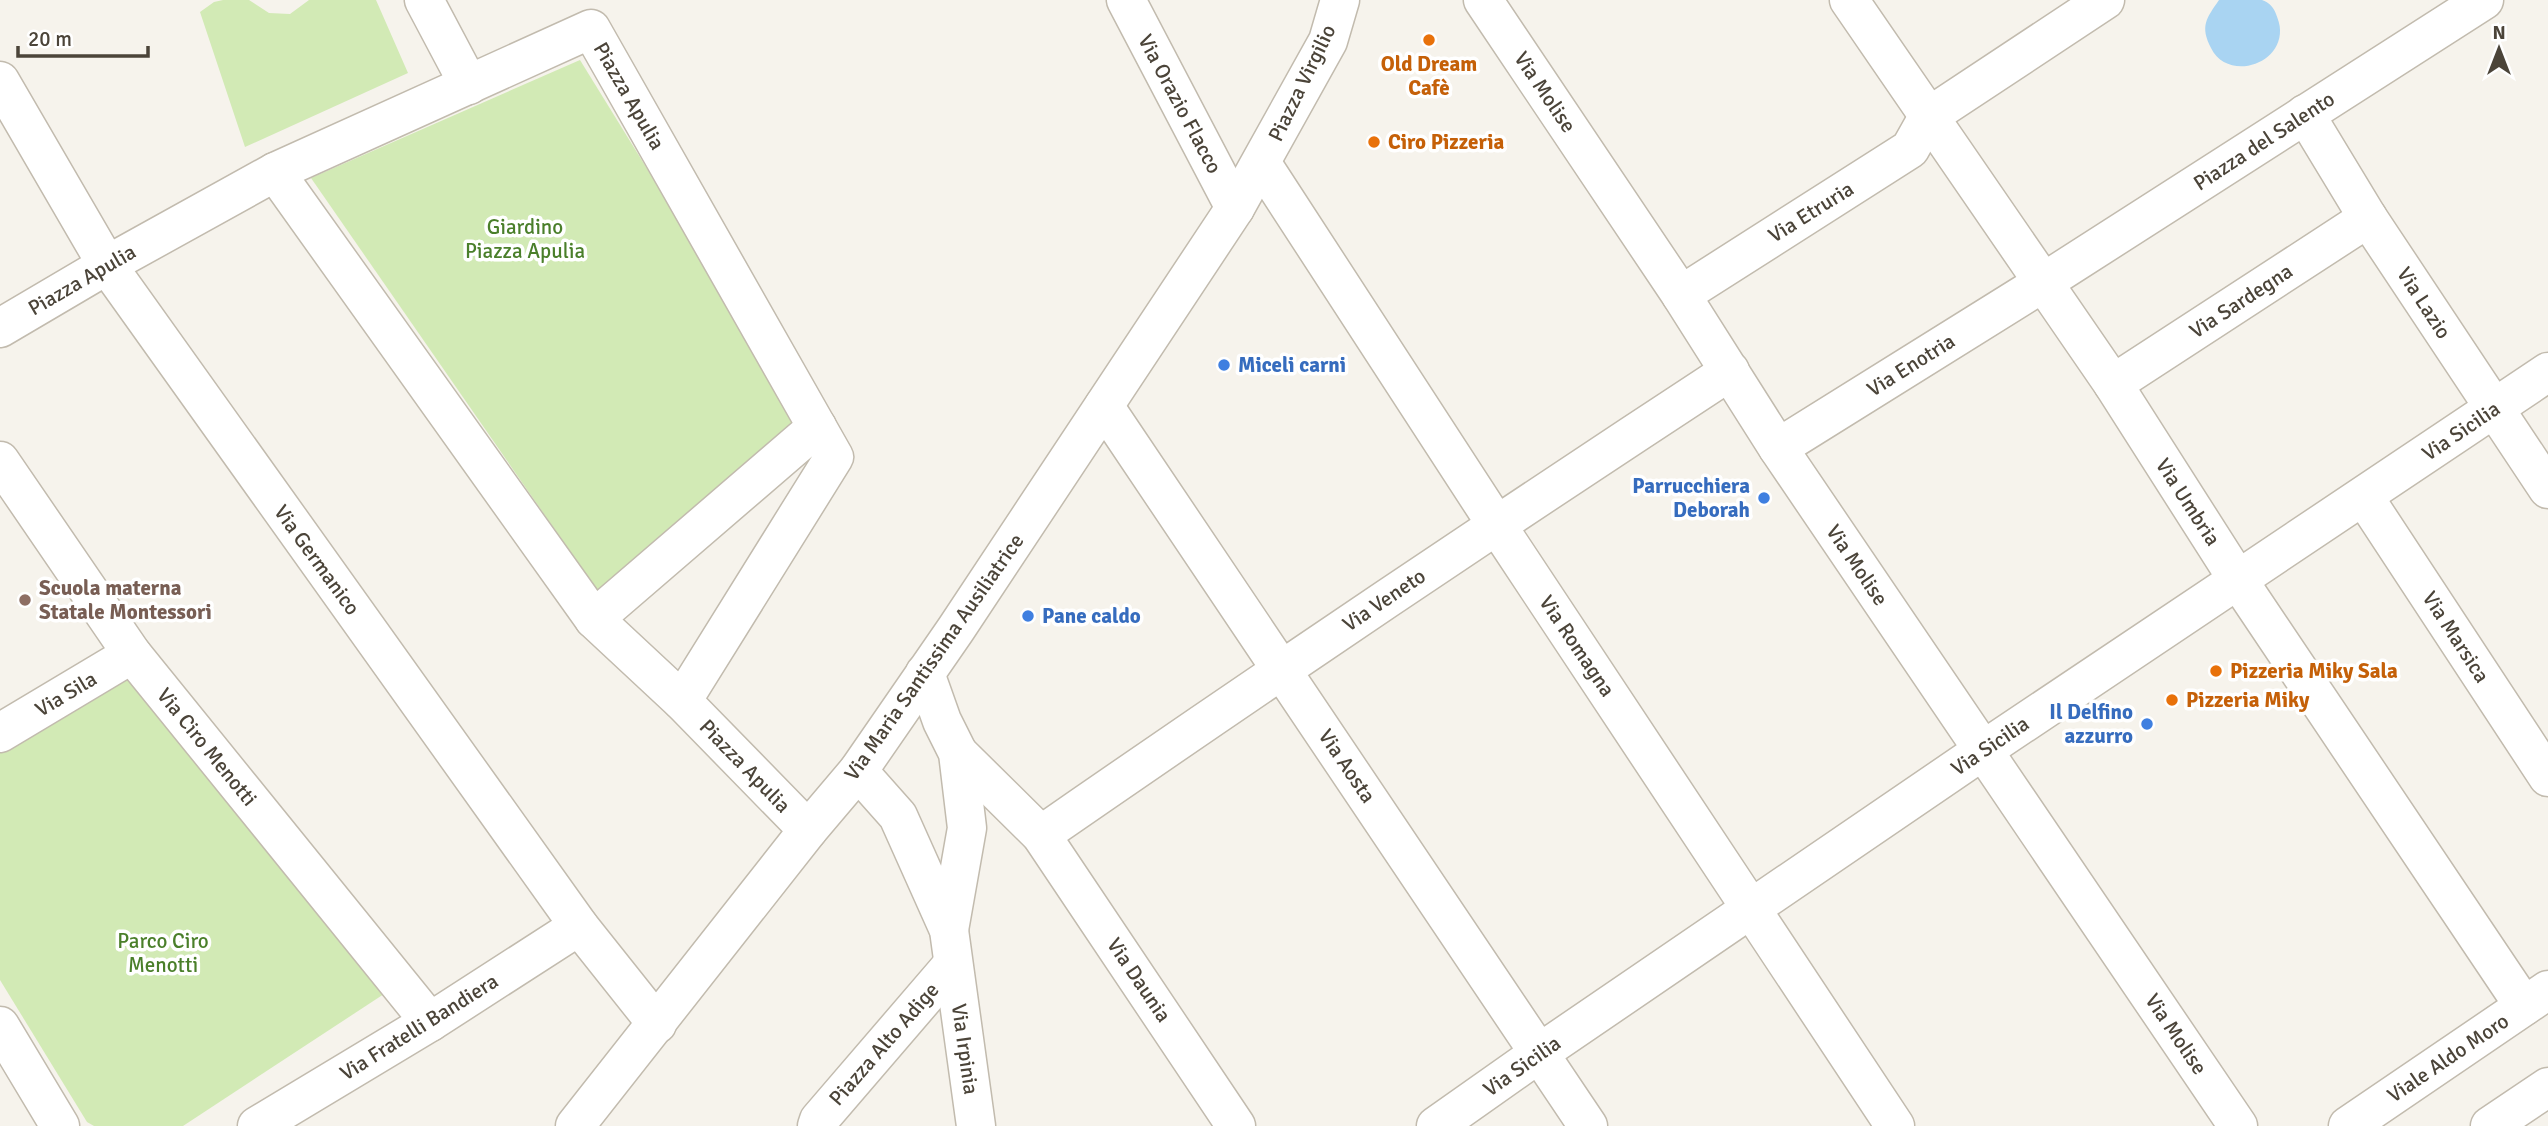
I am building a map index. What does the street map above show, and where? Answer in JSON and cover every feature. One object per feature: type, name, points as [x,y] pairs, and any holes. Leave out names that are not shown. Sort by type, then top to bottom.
[{"type":"street","points":[[424,0],[470,85]]},
{"type":"street","name":"Via Orazio Flacco","points":[[1126,0],[1235,208]]},
{"type":"street","name":"Piazza Virgilio","points":[[1262,164],[1328,41],[1340,0]]},
{"type":"street","name":"Via Molise","points":[[1483,0],[1681,295],[1778,448],[2238,1126]]},
{"type":"street","name":"Via Umbria","points":[[1849,0],[2113,384],[2238,580],[2536,998]]},
{"type":"street","points":[[1928,117],[2105,0]]},
{"type":"street","name":"Piazza del Salento","points":[[2044,282],[2484,0]]},
{"type":"street","name":"Piazza Apulia","points":[[0,328],[275,172],[591,29],[834,457],[682,701]]},
{"type":"street","name":"Via Germanico","points":[[0,81],[107,265],[579,926],[657,1024]]},
{"type":"street","name":"Via Lazio","points":[[2305,114],[2368,218],[2548,489]]},
{"type":"street","name":"Via Etruria","points":[[1681,295],[1910,149],[1928,117]]},
{"type":"street","name":"Via Maria Santissima Ausiliatrice","points":[[575,1126],[808,830],[858,771],[1104,406],[1262,164]]},
{"type":"street","name":"Via Romagna","points":[[1262,164],[1496,524],[1895,1126]]},
{"type":"street","name":"Piazza Apulia","points":[[275,172],[594,619],[682,701],[808,830]]},
{"type":"street","name":"Via Sardegna","points":[[2113,384],[2368,218]]},
{"type":"street","name":"Via Enotria","points":[[1778,448],[2044,282]]},
{"type":"street","name":"Via Veneto","points":[[1041,835],[1282,668],[1730,371]]},
{"type":"street","name":"Via Sicilia","points":[[1436,1126],[1982,751],[2548,372]]},
{"type":"street","name":"Via Aosta","points":[[1104,406],[1588,1126]]},
{"type":"street","points":[[594,619],[817,427]]},
{"type":"street","name":"Via Ciro Menotti","points":[[0,461],[132,654],[430,1022]]},
{"type":"street","name":"Via Marsica","points":[[2364,497],[2548,777]]},
{"type":"street","name":"Via Sila","points":[[0,733],[132,654]]},
{"type":"street","points":[[925,673],[942,721],[958,753],[967,828],[951,947]]},
{"type":"street","name":"Via Daunia","points":[[958,753],[1041,835],[1236,1126]]},
{"type":"street","points":[[858,771],[898,816],[951,947]]},
{"type":"street","name":"Via Fratelli Bandiera","points":[[257,1126],[430,1022],[579,926]]},
{"type":"street","name":"Piazza Alto Adige","points":[[817,1126],[819,1119],[951,947]]},
{"type":"street","name":"Via Irpinia","points":[[951,947],[976,1126]]},
{"type":"street","name":"Viale Aldo Moro","points":[[2348,1126],[2536,998]]},
{"type":"street","points":[[0,1026],[60,1126]]},
{"type":"street","points":[[2490,1126],[2548,1087]]},
{"type":"green space","points":[[249,0],[269,13],[290,14],[309,0],[376,0],[408,73],[245,147],[200,12],[214,2]]},
{"type":"green space","name":"Giardino Piazza Apulia","points":[[580,60],[804,423],[598,592],[311,178]]},
{"type":"green space","name":"Parco Ciro Menotti","points":[[139,673],[384,994],[183,1126],[94,1126],[87,1122],[0,980],[0,753]]},
{"type":"water","points":[[2219,0],[2262,0],[2271,6],[2277,16],[2280,30],[2272,53],[2252,65],[2229,64],[2219,58],[2211,48],[2205,28]]},
{"type":"place","name":"Old Dream Cafè","points":[[1429,40]]},
{"type":"place","name":"Ciro Pizzeria","points":[[1374,142]]},
{"type":"place","name":"Miceli carni","points":[[1224,365]]},
{"type":"place","name":"Parrucchiera Deborah","points":[[1764,498]]},
{"type":"place","name":"Scuola materna Statale Montessori","points":[[25,600]]},
{"type":"place","name":"Pane caldo","points":[[1028,616]]},
{"type":"place","name":"Pizzeria Miky Sala","points":[[2216,671]]},
{"type":"place","name":"Pizzeria Miky","points":[[2172,700]]},
{"type":"place","name":"Il Delfino azzurro","points":[[2147,724]]}]
